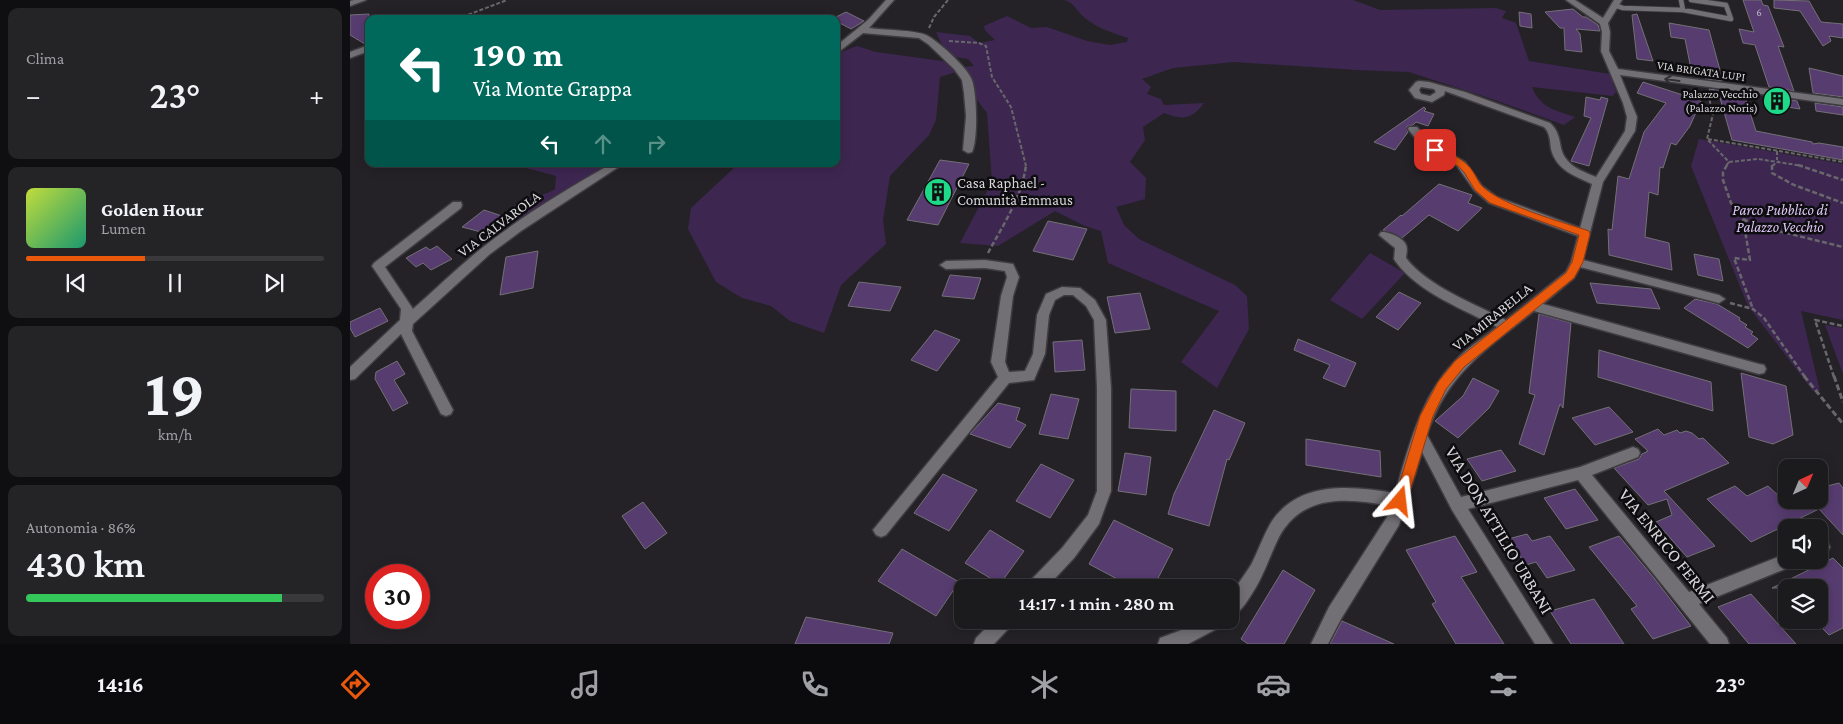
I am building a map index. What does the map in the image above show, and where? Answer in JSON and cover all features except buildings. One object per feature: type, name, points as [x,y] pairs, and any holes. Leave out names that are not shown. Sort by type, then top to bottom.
[{"type":"street","points":[[350,4],[362,0]]},
{"type":"street","points":[[840,48],[861,30],[890,0]]},
{"type":"street","points":[[1570,0],[1604,23],[1616,3]]},
{"type":"street","name":"VIA MIRABELLA","points":[[1318,644],[1335,613],[1394,520],[1426,416],[1442,386],[1460,364],[1531,305],[1570,276],[1577,262],[1598,182],[1630,132],[1632,117],[1616,72],[1608,60],[1605,51],[1606,32],[1604,23]]},
{"type":"street","points":[[861,30],[924,38],[957,67],[967,80],[971,105],[968,150]]},
{"type":"street","points":[[350,55],[365,49]]},
{"type":"street","name":"VIA BRIGATA LUPI","points":[[1616,72],[1842,102]]},
{"type":"street","points":[[1438,87],[1547,125],[1552,129],[1556,148],[1563,162],[1570,170],[1598,182]]},
{"type":"street","points":[[1413,129],[1424,143],[1461,164],[1485,195],[1493,200],[1585,234]]},
{"type":"street","name":"VIA CALVAROLA","points":[[350,375],[375,350],[486,252],[517,228],[613,167]]},
{"type":"street","points":[[446,410],[406,331],[408,322],[407,309],[378,266],[458,205]]},
{"type":"street","points":[[1384,235],[1401,246],[1400,259],[1407,269],[1506,326]]},
{"type":"street","points":[[1577,262],[1719,300]]},
{"type":"street","points":[[946,265],[984,264],[1009,267],[1013,277],[1007,296],[998,362],[1005,378]]},
{"type":"street","points":[[881,530],[1005,378],[1029,376],[1039,354],[1043,315],[1050,297],[1062,291],[1076,291],[1091,303],[1100,320],[1104,388],[1104,491],[1094,519],[1068,553],[1043,579]]},
{"type":"street","points":[[1531,305],[1759,369]]},
{"type":"street","name":"VIA DON ATTILIO URBANI","points":[[1420,436],[1457,505],[1544,644]]},
{"type":"street","points":[[1457,505],[1581,473],[1633,453]]},
{"type":"street","name":"VIA ENRICO FERMI","points":[[1581,473],[1721,644]]},
{"type":"street","points":[[1239,597],[1250,582],[1279,523],[1290,509],[1308,500],[1345,494],[1400,501]]},
{"type":"street","points":[[1686,601],[1778,564]]},
{"type":"street","points":[[982,644],[996,629]]},
{"type":"street","points":[[1166,644],[1201,629]]},
{"type":"lane","points":[[1681,0],[1683,10]]},
{"type":"lane","points":[[1616,3],[1623,8],[1683,10],[1731,19],[1726,5],[1691,0]]},
{"type":"path","points":[[468,15],[508,0]]},
{"type":"path","points":[[948,0],[941,11],[934,17],[924,38],[979,43],[986,46],[990,74],[1011,107],[1024,155],[1026,172],[984,264]]},
{"type":"path","points":[[1703,84],[1710,100],[1713,114],[1707,139]]},
{"type":"path","points":[[1707,139],[1843,162]]},
{"type":"path","points":[[1707,139],[1729,162]]},
{"type":"path","points":[[1777,151],[1778,160]]},
{"type":"path","points":[[1843,180],[1778,160],[1748,159],[1729,162],[1723,172],[1725,190],[1731,203],[1743,219],[1750,223],[1843,247]]},
{"type":"path","points":[[1778,160],[1772,165],[1771,171],[1774,175],[1789,183],[1843,203]]},
{"type":"path","points":[[1743,219],[1750,260],[1734,258],[1753,309]]},
{"type":"path","points":[[1719,300],[1753,309],[1764,318],[1817,394],[1843,424]]},
{"type":"path","points":[[1843,326],[1815,320],[1843,402]]},
{"type":"green space","points":[[1064,0],[1353,0],[1380,10],[1496,8],[1506,11],[1502,18],[1516,23],[1529,61],[1610,74],[1616,92],[1613,96],[1532,87],[1539,100],[1544,104],[1575,117],[1564,125],[1409,72],[1234,62],[1173,68],[1142,79],[1151,87],[1147,94],[1161,99],[1164,105],[1204,103],[1195,113],[1186,117],[1176,117],[1164,113],[1143,127],[1145,140],[1130,162],[1146,178],[1145,199],[1116,207],[1124,225],[1139,239],[1235,285],[1247,296],[1249,329],[1217,388],[1181,362],[1219,311],[1108,263],[1101,231],[1085,226],[1055,211],[998,246],[960,243],[992,182],[987,113],[956,72],[940,77],[936,120],[929,135],[890,176],[883,220],[886,244],[841,285],[824,333],[790,321],[771,306],[742,298],[716,282],[688,229],[691,208],[735,167],[840,167],[840,52],[857,46],[876,52],[942,61],[964,67],[974,66],[968,59],[950,56],[936,32],[970,36],[979,43],[995,40],[985,30],[984,26],[1007,16],[1031,28],[1047,27],[1087,41],[1110,45],[1127,42],[1128,38],[1105,30],[1090,22]]},
{"type":"green space","name":"Parco Pubblico di Palazzo Vecchio","points":[[1699,139],[1843,164],[1843,320],[1801,311],[1820,391],[1813,391],[1748,306],[1691,166]]},
{"type":"green space","points":[[522,167],[604,167],[516,224],[512,222],[507,213],[523,201],[555,189],[556,176]]},
{"type":"green space","points":[[1370,253],[1405,273],[1362,319],[1330,300]]},
{"type":"green space","points":[[1825,325],[1843,328],[1843,374]]},
{"type":"place","name":"Palazzo Vecchio (Palazzo Noris)","points":[[1777,101]]},
{"type":"place","name":"Casa Raphael - Comunità Emmaus","points":[[938,192]]},
{"type":"route","points":[[1400,501],[1426,416],[1442,386],[1460,364],[1531,305],[1570,276],[1577,262],[1585,234],[1493,200],[1478,188],[1461,164],[1435,150]]}]
